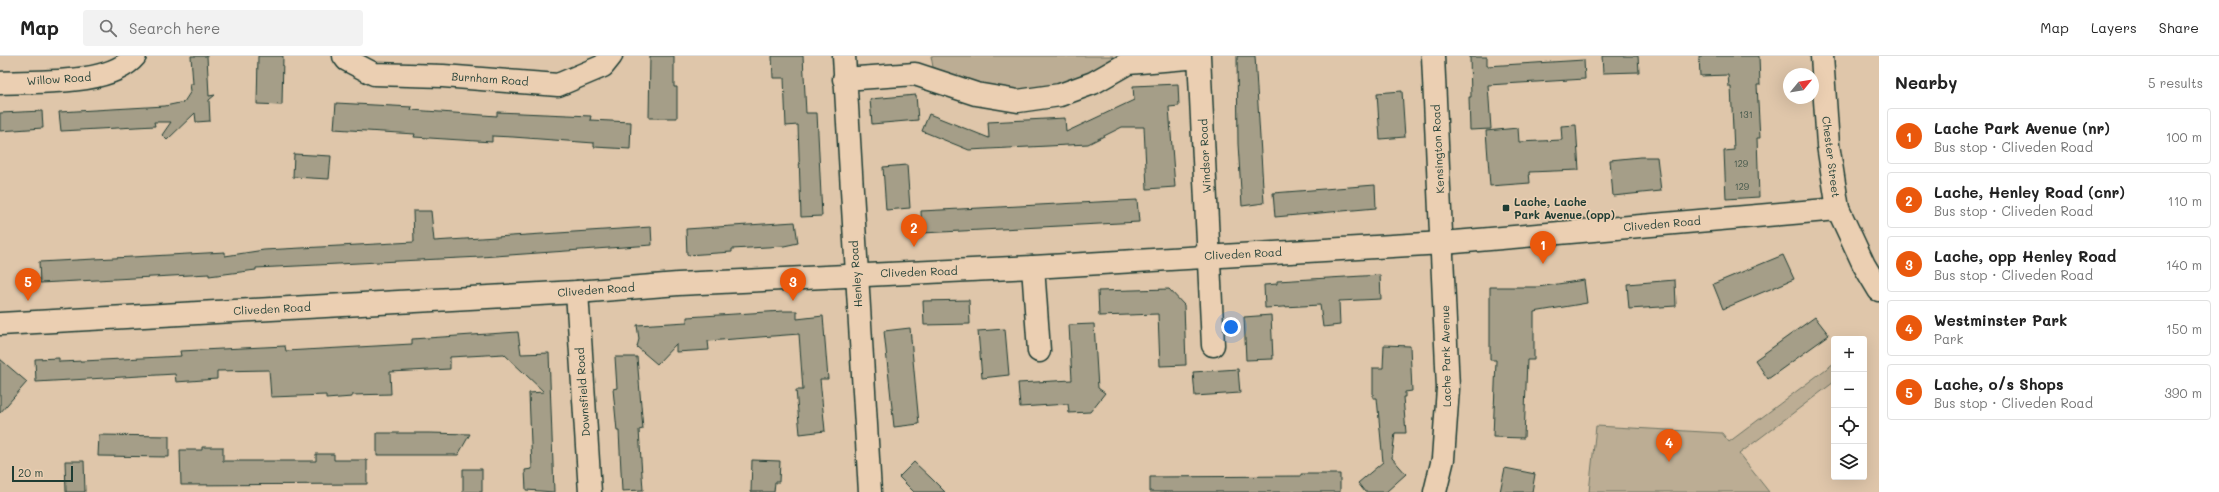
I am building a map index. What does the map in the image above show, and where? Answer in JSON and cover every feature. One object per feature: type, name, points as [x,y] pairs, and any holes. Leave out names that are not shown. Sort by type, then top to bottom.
[{"type":"street","name":"Willow Road","points":[[0,83],[97,77],[129,64],[135,56]]},
{"type":"street","name":"Burnham Road","points":[[344,56],[347,60],[374,74],[443,76],[558,85],[607,61]]},
{"type":"street","name":"Henley Road","points":[[844,56],[844,79],[870,492]]},
{"type":"street","name":"Kensington Road","points":[[1434,56],[1443,243]]},
{"type":"street","name":"Chester Street","points":[[1822,56],[1828,145],[1838,209],[1864,265],[1879,290]]},
{"type":"street","points":[[844,79],[915,74],[976,94],[1018,101],[1060,95],[1093,83],[1128,63],[1199,57]]},
{"type":"street","name":"Windsor Road","points":[[1199,57],[1210,256],[1213,345]]},
{"type":"street","name":"Cliveden Road","points":[[0,324],[577,292],[678,284],[1033,267],[1443,243],[1838,209]]},
{"type":"street","name":"Lache Park Avenue","points":[[1435,492],[1443,459],[1448,388],[1443,243]]},
{"type":"street","points":[[1033,267],[1040,351]]},
{"type":"street","name":"Downsfield Road","points":[[577,292],[590,492]]},
{"type":"shaded area","points":[[931,56],[1113,56],[1113,59],[1098,69],[1066,82],[1048,87],[1013,90],[972,85],[933,67]]},
{"type":"shaded area","points":[[1831,365],[1831,384],[1739,454],[1769,492],[1589,492],[1596,426],[1722,433],[1729,442]]},
{"type":"building","points":[[191,56],[207,56],[209,96],[215,95],[209,100],[210,121],[196,122],[195,113],[167,140],[162,135],[171,122],[154,122],[155,126],[61,131],[59,112],[165,106],[184,102],[191,91],[190,84],[193,84]]},
{"type":"building","points":[[258,56],[283,56],[282,105],[257,104]]},
{"type":"building","points":[[650,56],[674,56],[674,87],[677,87],[677,118],[649,118]]},
{"type":"building","points":[[772,56],[803,56],[806,113],[817,113],[822,216],[801,217],[798,125],[786,126],[784,78],[773,78]]},
{"type":"building","points":[[1237,56],[1255,56],[1264,203],[1242,206],[1238,144]]},
{"type":"building","points":[[1602,56],[1638,56],[1639,72],[1603,73]]},
{"type":"building","points":[[1699,56],[1759,56],[1760,85],[1757,85],[1760,138],[1757,138],[1759,197],[1726,199],[1724,151],[1734,150],[1731,87],[1729,87],[1728,75],[1700,76]]},
{"type":"building","points":[[1470,57],[1487,57],[1487,66],[1584,60],[1585,79],[1488,85],[1491,129],[1470,130]]},
{"type":"building","points":[[1178,84],[1179,106],[1169,107],[1175,187],[1147,189],[1144,127],[1122,127],[1088,144],[969,150],[922,131],[929,114],[989,138],[988,122],[1065,118],[1066,132],[1134,100],[1133,86]]},
{"type":"building","points":[[1402,91],[1405,137],[1380,139],[1377,93]]},
{"type":"building","points":[[916,95],[918,120],[872,124],[870,99]]},
{"type":"building","points":[[336,103],[412,107],[411,110],[497,116],[497,112],[591,116],[590,120],[631,122],[630,149],[594,147],[594,143],[513,137],[492,136],[492,142],[414,137],[415,134],[334,129]]},
{"type":"building","points":[[42,111],[43,128],[0,131],[0,113]]},
{"type":"building","points":[[1576,125],[1579,170],[1529,172],[1530,183],[1490,186],[1486,131],[1518,128],[1519,142],[1562,140],[1561,126]]},
{"type":"building","points":[[294,154],[331,156],[329,179],[293,177]]},
{"type":"building","points":[[1657,157],[1661,191],[1613,196],[1610,160]]},
{"type":"building","points":[[907,165],[910,208],[886,210],[883,167]]},
{"type":"building","points":[[1375,185],[1376,208],[1275,217],[1273,193]]},
{"type":"building","points":[[1137,200],[1139,222],[922,233],[921,211]]},
{"type":"building","points":[[413,211],[431,211],[434,241],[651,227],[652,245],[481,257],[256,268],[256,270],[209,276],[209,274],[40,283],[39,262],[225,252],[225,256],[264,250],[414,242]]},
{"type":"building","points":[[795,222],[798,243],[784,246],[732,249],[732,252],[687,255],[686,229]]},
{"type":"building","points":[[1783,255],[1794,279],[1723,309],[1713,284]]},
{"type":"building","points":[[1380,275],[1381,299],[1339,301],[1340,325],[1323,327],[1320,305],[1265,308],[1264,285],[1277,284],[1277,281]]},
{"type":"building","points":[[1584,280],[1587,303],[1534,312],[1534,360],[1527,360],[1524,438],[1493,437],[1496,360],[1490,360],[1490,287],[1538,287]]},
{"type":"building","points":[[1675,280],[1676,306],[1629,309],[1627,284]]},
{"type":"building","points":[[1169,289],[1184,305],[1186,365],[1160,366],[1158,314],[1099,316],[1098,291]]},
{"type":"building","points":[[969,300],[970,324],[924,325],[923,301]]},
{"type":"building","points":[[797,311],[797,319],[823,316],[828,379],[820,379],[825,431],[800,434],[796,390],[803,390],[799,334],[708,341],[709,350],[676,352],[676,344],[657,364],[637,347],[639,339],[637,325],[687,322],[687,317]]},
{"type":"building","points":[[1271,315],[1273,359],[1246,360],[1244,317]]},
{"type":"building","points":[[1815,317],[1829,335],[1768,379],[1755,360]]},
{"type":"building","points":[[1094,324],[1098,388],[1105,393],[1090,412],[1069,413],[1068,404],[1020,407],[1018,383],[1072,380],[1069,325]]},
{"type":"building","points":[[910,328],[919,424],[894,427],[884,331]]},
{"type":"building","points":[[1005,329],[1009,375],[982,378],[978,331]]},
{"type":"building","points":[[518,332],[521,354],[549,353],[554,492],[526,490],[525,470],[532,469],[529,393],[544,392],[504,354],[450,357],[450,369],[390,372],[391,394],[352,395],[352,397],[326,399],[326,395],[271,397],[269,370],[217,371],[217,379],[176,382],[175,374],[36,382],[35,359],[59,358],[59,362],[181,356],[180,351],[285,346],[286,351],[412,344],[412,339]]},
{"type":"building","points":[[1384,345],[1410,346],[1412,391],[1405,392],[1405,397],[1403,397],[1406,433],[1395,433],[1392,458],[1406,474],[1386,492],[1365,492],[1358,483],[1383,462],[1377,398],[1373,398],[1373,368],[1383,368]]},
{"type":"building","points":[[615,357],[637,357],[643,429],[639,430],[643,490],[622,491],[619,431],[617,431],[613,389],[617,388]]},
{"type":"building","points":[[0,359],[27,382],[0,413]]},
{"type":"building","points":[[1238,369],[1240,393],[1195,396],[1193,372]]},
{"type":"building","points":[[377,433],[470,434],[458,455],[377,455]]},
{"type":"building","points":[[99,435],[169,436],[169,457],[98,456]]},
{"type":"building","points":[[202,447],[223,447],[223,461],[316,461],[316,454],[334,454],[334,460],[367,460],[367,484],[181,485],[180,450],[202,450]]},
{"type":"building","points":[[752,460],[780,461],[779,482],[775,482],[774,492],[751,492]]},
{"type":"building","points":[[65,461],[84,461],[85,492],[66,492]]},
{"type":"building","points":[[914,462],[945,492],[914,492],[899,477]]},
{"type":"building","points":[[1505,468],[1535,474],[1532,492],[1500,492]]},
{"type":"building","points":[[463,469],[482,469],[482,492],[463,492]]},
{"type":"building","points":[[1301,474],[1340,474],[1340,492],[1150,492],[1150,477],[1301,476]]},
{"type":"place","name":"Lache, Lache Park Avenue (opp)","points":[[1506,208]]},
{"type":"place","name":"Lache, Henley Road (cnr)","points":[[914,247]]},
{"type":"place","name":"Lache Park Avenue (nr)","points":[[1543,264]]},
{"type":"place","name":"Lache, o/s Shops","points":[[28,301]]},
{"type":"place","name":"Lache, opp Henley Road","points":[[793,301]]},
{"type":"place","name":"Westminster Park","points":[[1669,462]]}]
